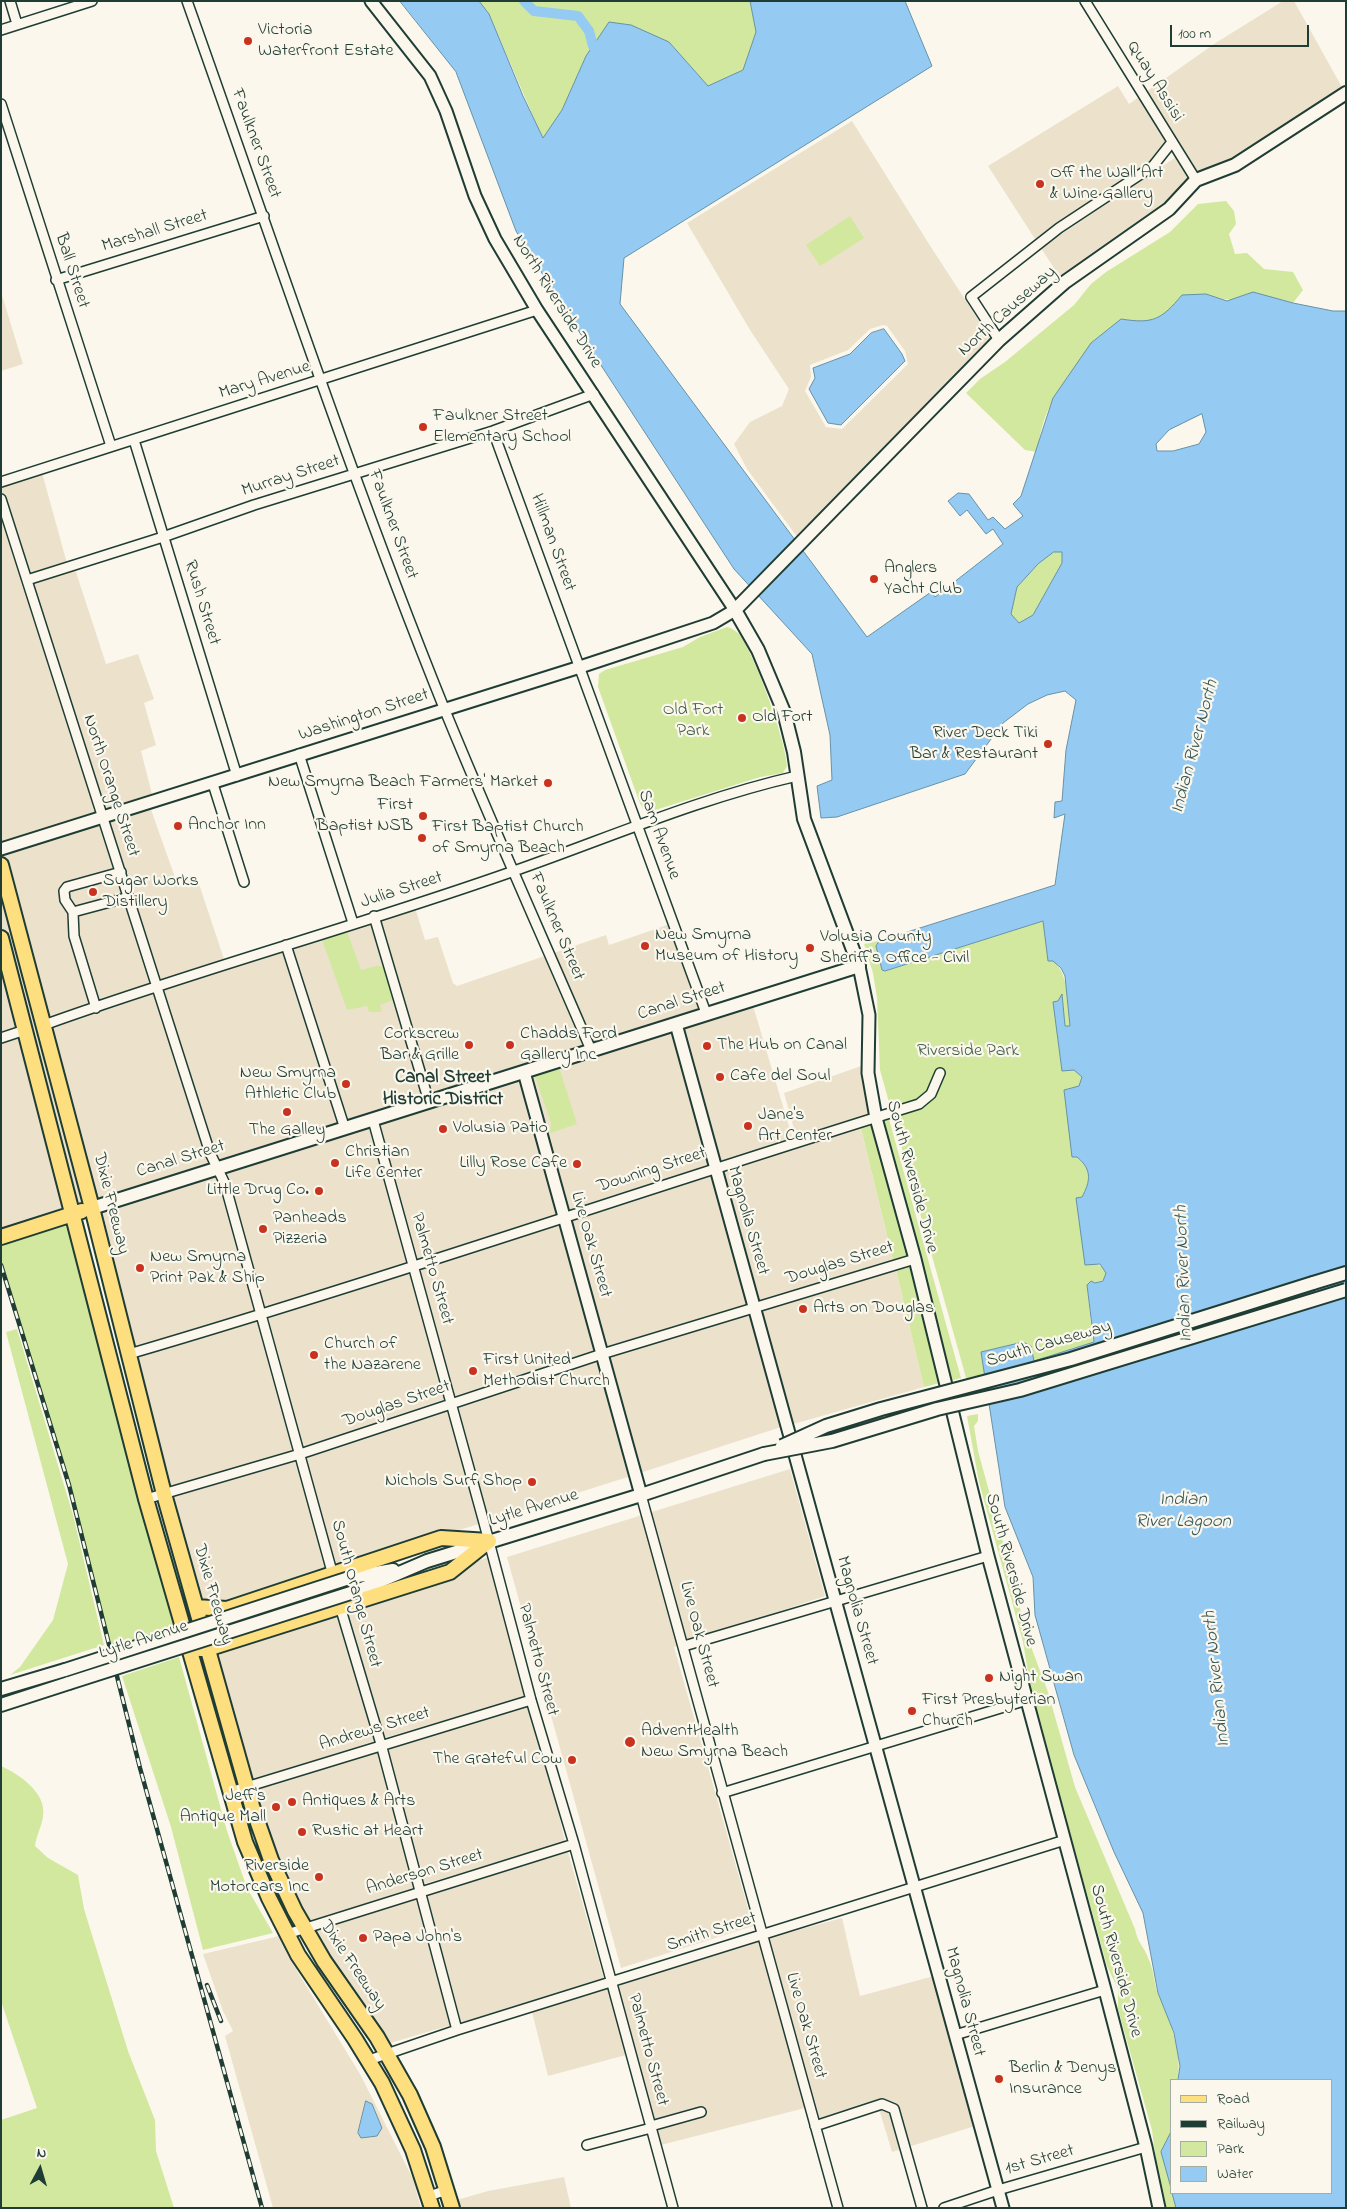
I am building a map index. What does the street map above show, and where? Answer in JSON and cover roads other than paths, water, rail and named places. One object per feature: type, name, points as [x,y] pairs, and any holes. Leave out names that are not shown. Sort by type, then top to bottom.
[{"type":"main road","name":"North Causeway","points":[[734,610],[999,340],[1065,282],[1169,210],[1196,180],[1235,165],[1346,93]]},
{"type":"main road","points":[[734,610],[758,650],[784,712],[790,733],[804,819],[859,966]]},
{"type":"main road","name":"Dixie Freeway","points":[[1,865],[92,1208],[164,1494],[246,1787],[271,1860],[304,1929],[387,2054],[421,2120],[452,2208]]},
{"type":"main road","name":"Dixie Freeway","points":[[1,938],[74,1214],[146,1499],[230,1792],[253,1862],[287,1934],[308,1970],[369,2060],[403,2126],[431,2202]]},
{"type":"main road","name":"Canal Street","points":[[1,1237],[859,966]]},
{"type":"main road","points":[[12,977],[32,1016],[44,1025]]},
{"type":"main road","points":[[25,1030],[37,1038],[55,1066]]},
{"type":"main road","name":"South Causeway","points":[[641,1495],[764,1454],[826,1426],[872,1411],[1071,1359],[1346,1273]]},
{"type":"main road","name":"South Causeway","points":[[764,1454],[832,1441],[937,1409],[1029,1388],[1346,1290]]},
{"type":"main road","name":"Lytle Avenue","points":[[1,1705],[358,1591],[410,1567],[489,1541],[641,1495]]},
{"type":"main road","points":[[441,1538],[489,1541],[450,1572],[207,1649],[188,1645],[201,1625],[211,1616],[228,1609],[441,1538]]},
{"type":"main road","name":"Lytle Avenue","points":[[1,1690],[352,1577],[410,1567]]},
{"type":"main road","points":[[196,1607],[228,1609]]},
{"type":"street","points":[[10,1],[17,24]]},
{"type":"street","points":[[1,30],[92,1]]},
{"type":"street","name":"Faulkner Street","points":[[187,1],[356,474],[444,708],[592,1050]]},
{"type":"street","name":"North Riverside Drive","points":[[371,1],[430,76],[446,111],[475,196],[495,239],[537,310],[594,394],[734,610]]},
{"type":"street","name":"Quay Assisi","points":[[1085,1],[1196,180]]},
{"type":"street","name":"Ball Street","points":[[1,104],[56,280],[111,446]]},
{"type":"street","points":[[999,340],[971,297],[1059,228],[1153,166],[1172,142]]},
{"type":"street","name":"Marshall Street","points":[[56,280],[264,216]]},
{"type":"street","name":"Mary Avenue","points":[[1,482],[537,310]]},
{"type":"street","name":"Murray Street","points":[[27,580],[493,431],[594,394]]},
{"type":"street","name":"Hillman Street","points":[[493,431],[580,667]]},
{"type":"street","name":"Rush Street","points":[[134,440],[237,776]]},
{"type":"street","name":"North Orange Street","points":[[1,499],[210,1153],[217,1169]]},
{"type":"street","name":"Washington Street","points":[[1,849],[213,784],[299,754],[444,708],[580,667],[714,623],[734,610]]},
{"type":"street","name":"Sam Avenue","points":[[580,667],[706,1014]]},
{"type":"street","points":[[299,754],[353,923]]},
{"type":"street","name":"Julia Street","points":[[44,1025],[514,872],[637,825],[760,784],[797,776]]},
{"type":"street","points":[[213,784],[244,882]]},
{"type":"street","points":[[96,1008],[74,936],[73,912],[65,900],[64,891],[67,887],[121,872]]},
{"type":"street","points":[[73,912],[129,896]]},
{"type":"street","points":[[374,916],[429,1102]]},
{"type":"street","points":[[286,945],[345,1128]]},
{"type":"street","name":"South Riverside Drive","points":[[859,966],[869,1014],[868,1073],[876,1118],[915,1259],[988,1556],[1146,2147],[1159,2208]]},
{"type":"street","name":"Magnolia Street","points":[[676,1024],[714,1168],[834,1602],[877,1747],[1003,2208]]},
{"type":"street","points":[[1,1038],[25,1030]]},
{"type":"street","name":"Live Oak Street","points":[[524,1072],[838,2208]]},
{"type":"street","name":"Downing Street","points":[[129,1354],[262,1314],[919,1104],[931,1094],[940,1073]]},
{"type":"street","name":"Palmetto Street","points":[[373,1120],[531,1700],[574,1844],[673,2208]]},
{"type":"street","name":"South Orange Street","points":[[217,1169],[225,1184],[262,1314],[340,1606],[381,1744],[458,2030]]},
{"type":"street","name":"Douglas Street","points":[[146,1499],[300,1454],[602,1354],[915,1259]]},
{"type":"street","points":[[684,1646],[988,1556]]},
{"type":"street","name":"Andrews Street","points":[[230,1792],[381,1744],[531,1700]]},
{"type":"street","points":[[722,1793],[1027,1700]]},
{"type":"street","name":"Smith Street","points":[[369,2060],[458,2030],[1065,1840]]},
{"type":"street","name":"Anderson Street","points":[[287,1934],[574,1844]]},
{"type":"street","points":[[955,2035],[1105,1990]]},
{"type":"street","points":[[815,2126],[882,2104],[894,2108],[922,2208]]},
{"type":"street","points":[[587,2146],[701,2112]]},
{"type":"street","name":"1st Street","points":[[944,2208],[998,2190],[1146,2147]]},
{"type":"street","points":[[431,2202],[447,2190]]},
{"type":"water","points":[[400,1],[479,1],[489,14],[523,96],[543,138],[562,110],[586,56],[609,22],[631,25],[669,42],[708,86],[743,70],[756,32],[750,1],[905,1],[932,66],[624,258],[620,304],[867,637],[931,592],[935,597],[1003,544],[993,529],[986,534],[967,510],[960,516],[948,501],[958,493],[969,494],[988,520],[993,517],[1005,529],[1023,516],[1013,504],[1021,496],[1053,398],[1091,343],[1121,319],[1141,321],[1156,318],[1168,310],[1182,295],[1206,294],[1227,301],[1253,292],[1293,303],[1333,311],[1346,311],[1346,2208],[1176,2208],[1172,2194],[1332,2194],[1332,2079],[1178,2079],[1180,2066],[1174,2033],[1158,1993],[1143,1913],[1114,1852],[1074,1755],[1035,1615],[1033,1577],[1005,1507],[981,1352],[1023,1342],[1031,1346],[1034,1361],[1094,1342],[1087,1285],[1091,1281],[1095,1283],[1103,1281],[1106,1273],[1100,1264],[1085,1265],[1076,1198],[1082,1197],[1087,1186],[1088,1171],[1077,1157],[1072,1157],[1064,1090],[1079,1086],[1082,1077],[1074,1070],[1062,1071],[1053,1002],[1058,1001],[1062,994],[1065,1026],[1070,1026],[1065,976],[1061,968],[1053,961],[1048,961],[1043,921],[885,971],[882,970],[876,946],[879,941],[1055,885],[1065,814],[1054,818],[1055,802],[1062,801],[1066,750],[1076,700],[1065,691],[1047,695],[1028,704],[1003,723],[965,774],[837,817],[821,818],[817,786],[832,780],[830,735],[812,654],[734,569],[561,304],[516,231],[456,72]],"holes":[[[1202,414],[1206,432],[1199,444],[1173,451],[1157,451],[1156,444],[1169,430]],[[1054,552],[1062,552],[1062,563],[1033,615],[1019,623],[1011,614],[1017,587],[1038,564]]]},
{"type":"water","points":[[884,329],[905,361],[841,425],[828,423],[809,389],[815,378],[813,368],[850,354],[871,333]]},
{"type":"water","points":[[366,2101],[372,2104],[382,2128],[377,2136],[361,2138],[358,2133]]},
{"type":"water","points":[[1170,2134],[1170,2184],[1161,2152]]},
{"type":"waterway","points":[[524,1],[534,11],[578,16],[589,31],[593,46]]},
{"type":"railway","points":[[1,1265],[69,1485],[140,1768],[262,2208]]},
{"type":"railway","points":[[207,1985],[221,2021]]},
{"type":"place","name":"Victoria Waterfront Estate","points":[[248,41]]},
{"type":"place","name":"Off the Wall Art & Wine Gallery","points":[[1040,184]]},
{"type":"place","name":"Faulkner Street Elementary School","points":[[423,427]]},
{"type":"place","name":"Anglers Yacht Club","points":[[874,579]]},
{"type":"place","name":"Old Fort","points":[[742,718]]},
{"type":"place","name":"River Deck Tiki Bar & Restaurant","points":[[1048,744]]},
{"type":"place","name":"New Smyrna Beach Farmers' Market","points":[[548,783]]},
{"type":"place","name":"First Baptist NSB","points":[[423,816]]},
{"type":"place","name":"Anchor Inn","points":[[178,826]]},
{"type":"place","name":"First Baptist Church of Smyrna Beach","points":[[422,838]]},
{"type":"place","name":"Sugar Works Distillery","points":[[93,892]]},
{"type":"place","name":"New Smyrna Museum of History","points":[[645,946]]},
{"type":"place","name":"Volusia County Sheriff's Office - Civil","points":[[810,948]]},
{"type":"place","name":"Corkscrew Bar & Grille","points":[[469,1045]]},
{"type":"place","name":"Chadds Ford Gallery Inc","points":[[510,1045]]},
{"type":"place","name":"The Hub on Canal","points":[[707,1046]]},
{"type":"place","name":"Cafe del Soul","points":[[720,1077]]},
{"type":"place","name":"New Smyrna Athletic Club","points":[[346,1084]]},
{"type":"place","name":"The Galley","points":[[287,1112]]},
{"type":"place","name":"Jane's Art Center","points":[[748,1126]]},
{"type":"place","name":"Volusia Patio","points":[[443,1129]]},
{"type":"place","name":"Christian Life Center","points":[[335,1163]]},
{"type":"place","name":"Lilly Rose Cafe","points":[[577,1164]]},
{"type":"place","name":"Little Drug Co.","points":[[319,1191]]},
{"type":"place","name":"Panheads Pizzeria","points":[[263,1229]]},
{"type":"place","name":"New Smyrna Print Pak & Ship","points":[[140,1268]]},
{"type":"place","name":"Arts on Douglas","points":[[803,1309]]},
{"type":"place","name":"Church of the Nazarene","points":[[314,1355]]},
{"type":"place","name":"First United Methodist Church","points":[[473,1371]]},
{"type":"place","name":"Nichols Surf Shop","points":[[532,1482]]},
{"type":"place","name":"Night Swan","points":[[989,1678]]},
{"type":"place","name":"First Presbyterian Church","points":[[912,1711]]},
{"type":"place","name":"AdventHealth New Smyrna Beach","points":[[630,1742]]},
{"type":"place","name":"The Grateful Cow","points":[[572,1760]]},
{"type":"place","name":"Antiques & Arts","points":[[292,1802]]},
{"type":"place","name":"Jeff's Antique Mall","points":[[276,1807]]},
{"type":"place","name":"Rustic at Heart","points":[[302,1832]]},
{"type":"place","name":"Riverside Motorcars Inc","points":[[319,1877]]},
{"type":"place","name":"Papa John's","points":[[363,1938]]},
{"type":"place","name":"Berlin & Denys Insurance","points":[[999,2079]]},
{"type":"district","name":"Canal Street Historic District","points":[[443,1090]]},
{"type":"park label","name":"Old Fort Park","points":[[693,721]]},
{"type":"park label","name":"Riverside Park","points":[[968,1052]]},
{"type":"water label","name":"Indian River North","points":[[1196,747]]},
{"type":"water label","name":"Indian River North","points":[[1185,1274]]},
{"type":"water label","name":"Indian River Lagoon","points":[[1183,1512]]},
{"type":"water label","name":"Indian River North","points":[[1218,1679]]}]
